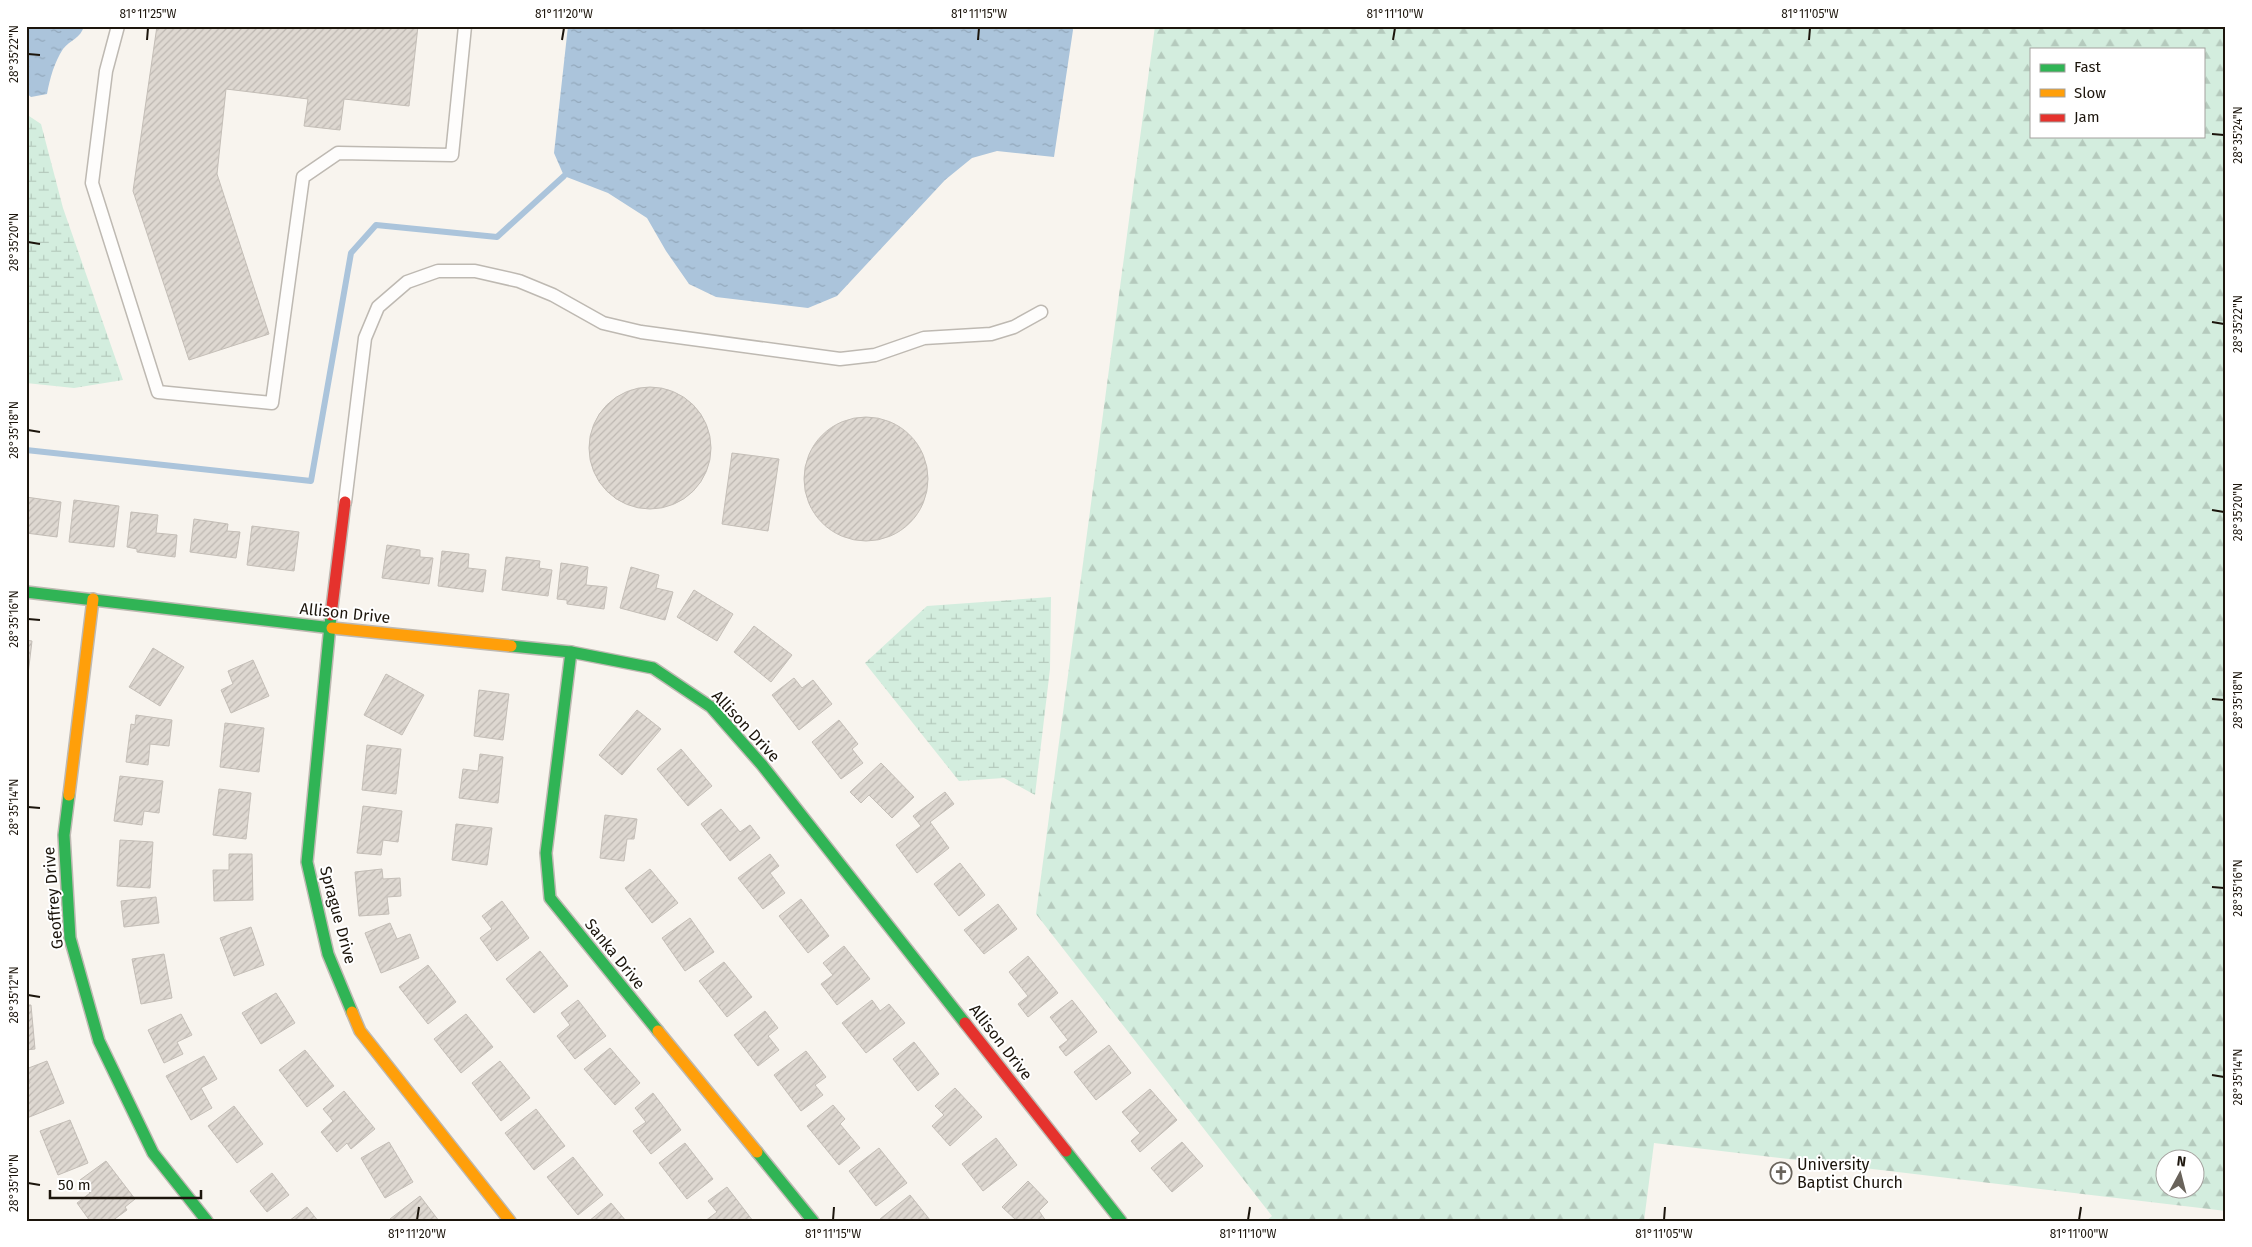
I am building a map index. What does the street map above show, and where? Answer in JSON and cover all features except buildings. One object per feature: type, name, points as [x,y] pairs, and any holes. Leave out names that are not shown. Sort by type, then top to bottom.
[{"type":"street","name":"Sprague Drive","points":[[345,502],[329,628],[307,862],[328,954],[360,1031],[510,1221]]},
{"type":"street","name":"Allison Drive","points":[[26,592],[329,628],[570,652],[653,668],[711,707],[762,765],[1121,1221]]},
{"type":"street","name":"Geoffrey Drive","points":[[92,599],[64,835],[70,938],[99,1041],[153,1153],[207,1221]]},
{"type":"street","name":"Sanka Drive","points":[[570,652],[546,853],[550,898],[813,1221]]},
{"type":"lane","points":[[118,26],[106,71],[92,183],[158,392],[272,403],[303,177],[338,153],[452,155],[466,26]]},
{"type":"lane","points":[[345,502],[365,338],[378,307],[407,282],[438,271],[475,271],[519,281],[553,295],[603,323],[641,332],[840,359],[875,355],[924,338],[991,334],[1014,326],[1041,312]]},
{"type":"green space","points":[[1155,26],[2226,26],[2226,1211],[1654,1143],[1644,1221],[1266,1221],[1272,1216],[1036,914]]},
{"type":"green space","points":[[26,114],[41,124],[63,208],[123,380],[74,388],[26,383]]},
{"type":"green space","points":[[1051,597],[1050,669],[1035,795],[1004,778],[959,781],[865,663],[927,606]]},
{"type":"water","points":[[26,26],[84,26],[78,36],[60,54],[47,94],[31,97],[26,93]]},
{"type":"water","points":[[568,26],[1072,26],[1073,30],[1054,157],[997,151],[972,158],[945,180],[837,296],[808,308],[716,297],[689,284],[666,251],[647,218],[608,193],[564,176],[554,153]]},
{"type":"waterway","points":[[26,450],[311,481],[351,253],[376,225],[497,237],[564,176]]},
{"type":"traffic: fast","points":[[26,592],[332,628]]},
{"type":"traffic: fast","points":[[331,615],[307,862],[328,954],[352,1012]]},
{"type":"traffic: fast","points":[[511,646],[571,652],[653,668],[711,707],[762,765],[965,1023]]},
{"type":"traffic: fast","points":[[571,652],[546,853],[550,898],[658,1031]]},
{"type":"traffic: fast","points":[[69,795],[64,835],[70,938],[99,1041],[153,1153],[207,1221]]},
{"type":"traffic: fast","points":[[1066,1151],[1121,1221]]},
{"type":"traffic: fast","points":[[757,1152],[813,1221]]},
{"type":"traffic: slow","points":[[69,795],[93,599]]},
{"type":"traffic: slow","points":[[332,628],[511,646]]},
{"type":"traffic: slow","points":[[352,1012],[360,1031],[510,1221]]},
{"type":"traffic: slow","points":[[658,1031],[757,1152]]},
{"type":"traffic: jam","points":[[331,615],[345,502]]},
{"type":"traffic: jam","points":[[965,1023],[1066,1151]]},
{"type":"place","name":"University Baptist Church","points":[[1781,1173]]}]
